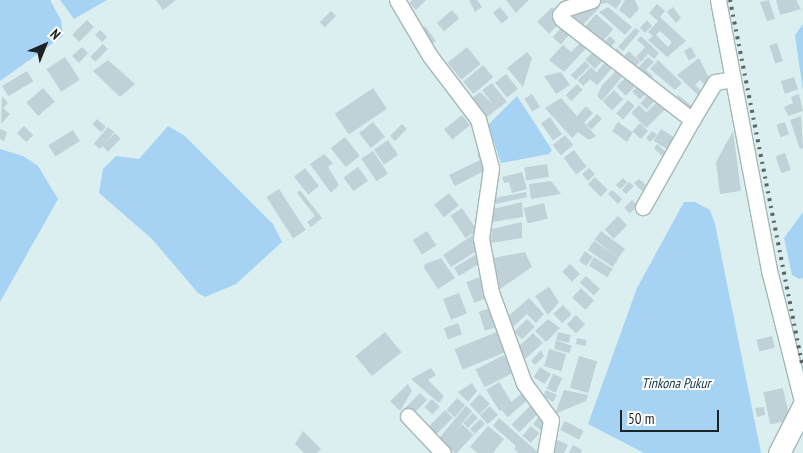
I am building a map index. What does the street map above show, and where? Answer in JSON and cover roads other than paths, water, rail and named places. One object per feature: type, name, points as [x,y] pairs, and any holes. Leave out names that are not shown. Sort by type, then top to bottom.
[{"type":"street","points":[[397,0],[430,56],[478,119],[491,168],[481,238],[491,292],[524,383],[551,420],[545,453]]},
{"type":"street","points":[[592,0],[565,10],[560,15],[562,20],[692,120]]},
{"type":"street","points":[[718,0],[770,274],[803,406],[779,453]]},
{"type":"street","points":[[643,207],[715,82],[733,78]]},
{"type":"street","points":[[408,416],[443,453]]},
{"type":"water","points":[[0,0],[50,0],[61,20],[63,36],[0,81]]},
{"type":"water","points":[[60,0],[107,0],[74,19]]},
{"type":"water","points":[[803,24],[803,91],[795,35]]},
{"type":"water","points":[[517,96],[552,150],[549,154],[501,163],[488,125]]},
{"type":"water","points":[[168,126],[185,136],[273,224],[282,242],[236,284],[205,297],[198,293],[152,239],[99,193],[103,169],[116,156],[139,159]]},
{"type":"water","points":[[0,149],[23,156],[38,166],[58,199],[0,302]]},
{"type":"water","name":"Tinkona Pukur","points":[[684,202],[695,202],[710,210],[715,224],[761,453],[644,453],[588,424],[637,288]]},
{"type":"water","points":[[803,212],[803,278],[799,279],[792,275],[784,238]]},
{"type":"railway","points":[[730,0],[803,368]]}]
